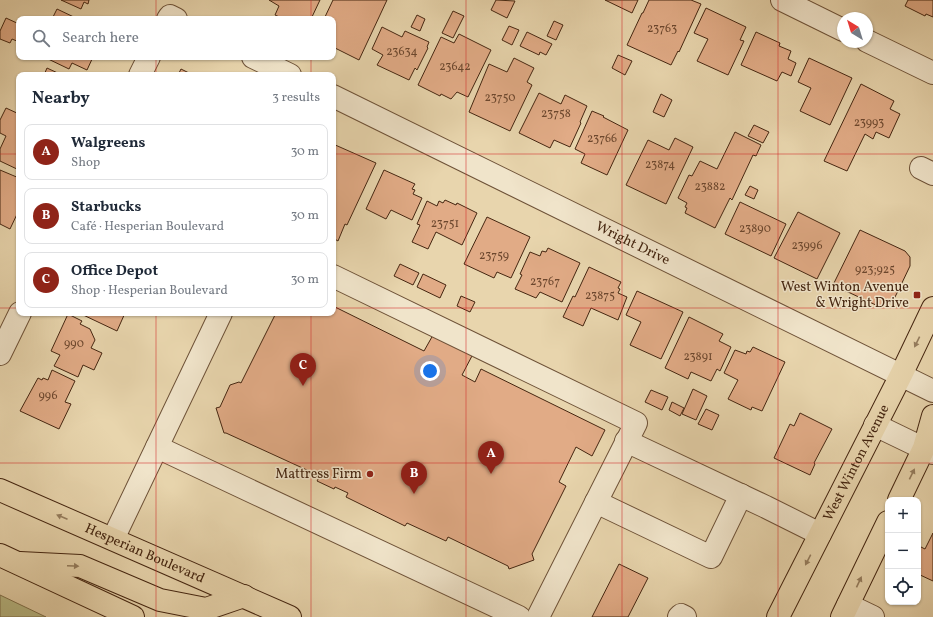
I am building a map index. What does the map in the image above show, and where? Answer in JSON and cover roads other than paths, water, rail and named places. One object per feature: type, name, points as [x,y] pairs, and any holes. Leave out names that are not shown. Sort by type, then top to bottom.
[{"type":"main road","name":"West Winton Avenue","points":[[778,617],[901,375],[933,308]]},
{"type":"main road","points":[[901,497],[929,451],[933,416]]},
{"type":"main road","name":"Hesperian Boulevard","points":[[0,490],[290,617]]},
{"type":"main road","points":[[845,611],[885,528]]},
{"type":"main road","points":[[0,555],[133,617]]},
{"type":"main road","points":[[20,563],[80,566],[160,600],[206,609],[244,596]]},
{"type":"street","points":[[782,0],[837,27]]},
{"type":"street","points":[[873,44],[933,73]]},
{"type":"street","points":[[142,72],[148,60]]},
{"type":"street","points":[[259,60],[284,72]]},
{"type":"street","name":"Wright Drive","points":[[336,97],[933,391]]},
{"type":"street","points":[[336,277],[636,423],[538,617]]},
{"type":"street","points":[[0,354],[19,316]]},
{"type":"street","points":[[113,539],[220,316]]},
{"type":"street","points":[[875,425],[929,451]]},
{"type":"street","points":[[626,441],[820,534]]},
{"type":"street","points":[[157,447],[519,617]]},
{"type":"street","points":[[596,502],[711,557],[741,495]]},
{"type":"street","points":[[845,611],[873,617]]},
{"type":"street","points":[[679,617],[681,615],[685,617]]},
{"type":"place","name":"West Winton Avenue & Wright Drive","points":[[917,295]]},
{"type":"place","name":"Office Depot","points":[[303,386]]},
{"type":"place","name":"Mattress Firm","points":[[370,474]]},
{"type":"place","name":"Walgreens","points":[[491,474]]},
{"type":"place","name":"Starbucks","points":[[414,494]]}]
